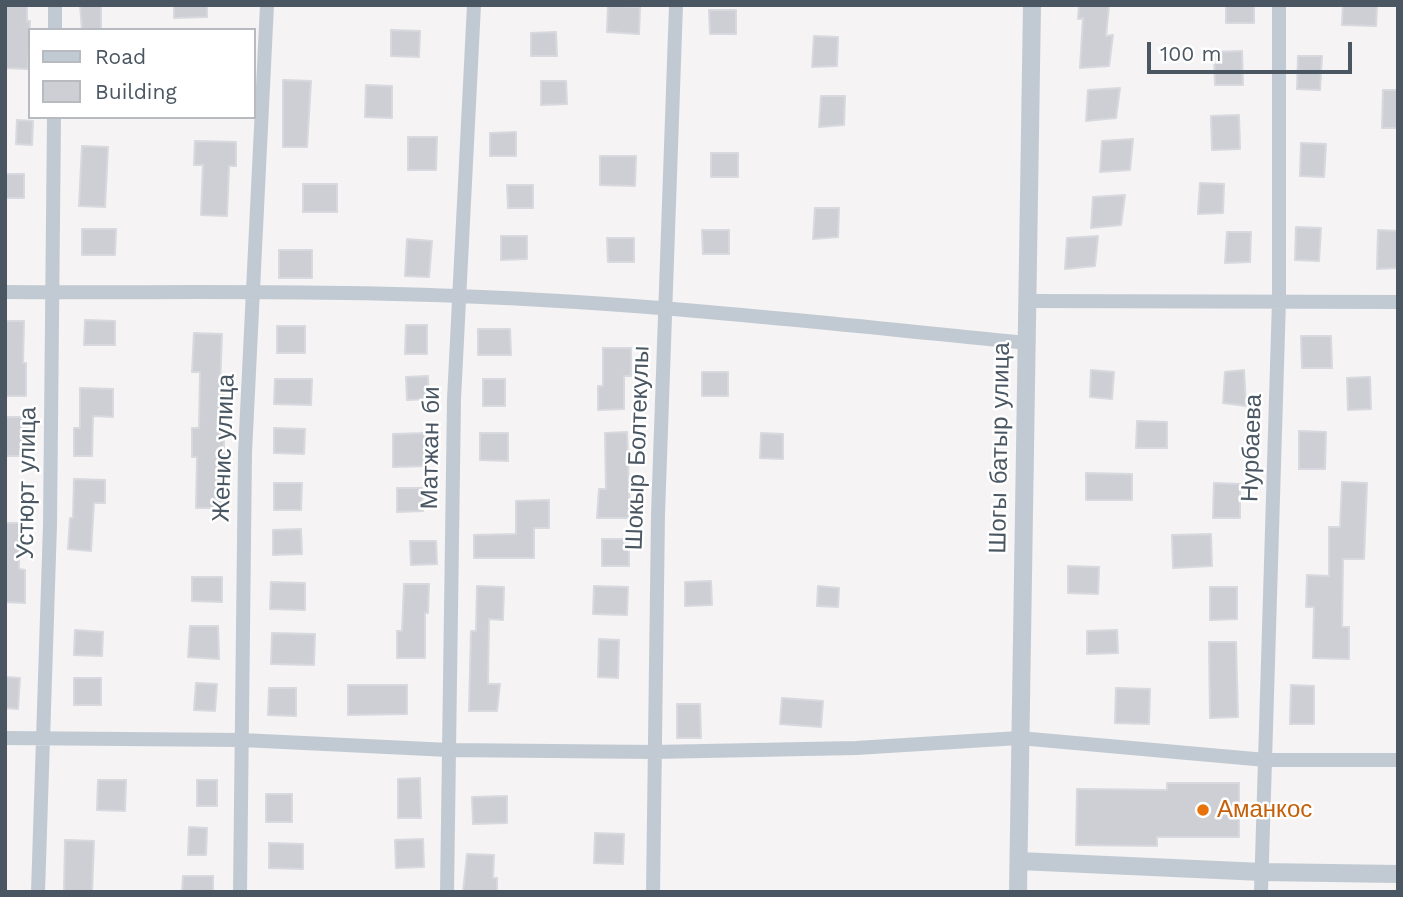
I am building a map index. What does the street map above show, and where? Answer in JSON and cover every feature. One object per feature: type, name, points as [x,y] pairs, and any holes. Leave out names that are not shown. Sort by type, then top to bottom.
[{"type":"street","points":[[55,5],[55,28]]},
{"type":"street","name":"Женис улица","points":[[240,892],[246,453],[267,5]]},
{"type":"street","name":"Матжан би","points":[[447,892],[454,399],[474,5]]},
{"type":"street","name":"Шокыр Болтекулы","points":[[653,892],[658,514],[676,5]]},
{"type":"street","name":"Шогы батыр улица","points":[[1018,892],[1032,5]]},
{"type":"street","name":"Нурбаева","points":[[1261,892],[1279,300],[1279,5]]},
{"type":"street","name":"Устюрт улица","points":[[38,892],[50,525],[54,119]]},
{"type":"street","points":[[5,292],[253,291],[460,296],[666,307],[1027,343]]},
{"type":"street","points":[[1028,301],[1398,302]]},
{"type":"street","points":[[5,738],[242,740],[449,750],[654,752],[856,748],[1019,738],[1266,760],[1398,760]]},
{"type":"street","points":[[1019,861],[1262,872],[1398,874]]},
{"type":"building","points":[[5,5],[27,5],[27,21],[30,21],[28,69],[5,68]]},
{"type":"building","points":[[80,5],[101,5],[101,28],[82,28]]},
{"type":"building","points":[[174,5],[207,5],[207,17],[174,18]]},
{"type":"building","points":[[1079,5],[1109,5],[1106,36],[1113,35],[1109,66],[1080,68],[1083,18],[1078,19]]},
{"type":"building","points":[[1226,5],[1254,5],[1254,23],[1226,23]]},
{"type":"building","points":[[1343,5],[1377,5],[1376,26],[1342,25]]},
{"type":"building","points":[[608,6],[640,7],[639,34],[607,32]]},
{"type":"building","points":[[709,10],[736,10],[736,34],[710,34]]},
{"type":"building","points":[[391,30],[420,31],[419,57],[391,56]]},
{"type":"building","points":[[556,32],[557,56],[531,56],[531,33]]},
{"type":"building","points":[[814,36],[838,37],[837,66],[812,67]]},
{"type":"building","points":[[1242,51],[1243,85],[1215,85],[1214,52]]},
{"type":"building","points":[[1298,56],[1322,56],[1320,90],[1297,89]]},
{"type":"building","points":[[283,80],[311,81],[307,147],[283,147]]},
{"type":"building","points":[[541,81],[566,81],[567,104],[541,105]]},
{"type":"building","points":[[366,85],[392,86],[392,118],[365,117]]},
{"type":"building","points":[[1120,88],[1116,118],[1086,121],[1088,90]]},
{"type":"building","points":[[1383,90],[1398,90],[1398,128],[1382,128]]},
{"type":"building","points":[[821,96],[845,96],[844,125],[819,127]]},
{"type":"building","points":[[1239,115],[1240,149],[1212,150],[1211,116]]},
{"type":"building","points":[[17,120],[33,121],[32,145],[16,144]]},
{"type":"building","points":[[516,132],[516,156],[490,156],[490,133]]},
{"type":"building","points":[[408,137],[437,137],[436,170],[408,170]]},
{"type":"building","points":[[1133,139],[1130,170],[1100,172],[1102,141]]},
{"type":"building","points":[[195,141],[236,142],[236,166],[229,166],[227,216],[201,215],[203,165],[194,165]]},
{"type":"building","points":[[1301,143],[1326,144],[1324,177],[1300,176]]},
{"type":"building","points":[[82,146],[108,147],[105,207],[79,206]]},
{"type":"building","points":[[711,153],[738,153],[738,177],[711,177]]},
{"type":"building","points":[[600,156],[636,156],[635,186],[600,185]]},
{"type":"building","points":[[5,174],[24,174],[24,198],[5,198]]},
{"type":"building","points":[[1200,183],[1224,184],[1223,213],[1198,214]]},
{"type":"building","points":[[303,184],[337,184],[337,212],[303,212]]},
{"type":"building","points":[[507,185],[533,185],[533,208],[508,208]]},
{"type":"building","points":[[1125,195],[1121,225],[1091,228],[1093,197]]},
{"type":"building","points":[[815,208],[839,208],[838,237],[813,239]]},
{"type":"building","points":[[1296,227],[1321,228],[1319,261],[1295,260]]},
{"type":"building","points":[[82,229],[116,229],[115,255],[82,255]]},
{"type":"building","points":[[702,230],[729,230],[729,254],[703,254]]},
{"type":"building","points":[[1378,230],[1398,231],[1398,268],[1377,269]]},
{"type":"building","points":[[1227,232],[1251,232],[1250,262],[1225,263]]},
{"type":"building","points":[[501,236],[527,236],[527,259],[501,260]]},
{"type":"building","points":[[1098,236],[1095,266],[1065,269],[1067,238]]},
{"type":"building","points":[[607,238],[634,238],[634,262],[608,262]]},
{"type":"building","points":[[407,239],[432,241],[429,277],[405,276]]},
{"type":"building","points":[[279,250],[312,250],[312,278],[279,278]]},
{"type":"building","points":[[85,320],[115,321],[115,345],[84,345]]},
{"type":"building","points":[[5,321],[24,321],[23,363],[26,363],[26,396],[5,396]]},
{"type":"building","points":[[406,325],[427,325],[427,354],[405,354]]},
{"type":"building","points":[[277,326],[305,326],[305,353],[277,353]]},
{"type":"building","points":[[478,329],[510,329],[511,355],[478,355]]},
{"type":"building","points":[[194,333],[222,334],[220,389],[224,389],[224,457],[221,508],[196,508],[197,457],[192,457],[192,428],[199,428],[200,372],[192,372]]},
{"type":"building","points":[[1301,336],[1331,336],[1332,368],[1302,368]]},
{"type":"building","points":[[603,348],[631,348],[631,376],[624,376],[624,409],[598,410],[598,386],[603,386]]},
{"type":"building","points":[[1091,370],[1114,372],[1112,399],[1090,397]]},
{"type":"building","points":[[1244,370],[1246,406],[1223,403],[1225,372]]},
{"type":"building","points":[[702,372],[728,372],[728,396],[702,396]]},
{"type":"building","points":[[428,376],[429,399],[407,400],[406,377]]},
{"type":"building","points":[[1370,377],[1371,409],[1348,410],[1347,378]]},
{"type":"building","points":[[275,379],[312,379],[311,405],[274,404]]},
{"type":"building","points":[[483,379],[505,379],[505,406],[483,406]]},
{"type":"building","points":[[80,388],[113,389],[113,417],[93,416],[92,456],[74,456],[74,428],[80,428]]},
{"type":"building","points":[[5,417],[28,417],[27,456],[5,456]]},
{"type":"building","points":[[1137,421],[1167,422],[1167,448],[1136,448]]},
{"type":"building","points":[[274,428],[305,429],[304,454],[274,453]]},
{"type":"building","points":[[1299,431],[1326,432],[1325,469],[1299,469]]},
{"type":"building","points":[[627,432],[630,518],[597,518],[599,489],[606,489],[605,433]]},
{"type":"building","points":[[427,433],[428,466],[393,467],[393,434]]},
{"type":"building","points":[[480,433],[508,433],[508,461],[480,460]]},
{"type":"building","points":[[761,433],[783,434],[783,459],[760,458]]},
{"type":"building","points":[[1086,473],[1132,474],[1132,500],[1086,500]]},
{"type":"building","points":[[74,479],[105,480],[105,503],[94,503],[91,551],[68,549],[70,518],[73,518]]},
{"type":"building","points":[[1342,482],[1367,483],[1364,559],[1343,559],[1342,627],[1349,627],[1349,659],[1313,658],[1314,607],[1306,607],[1307,575],[1329,576],[1329,527],[1340,527]]},
{"type":"building","points":[[274,483],[302,483],[301,510],[274,510]]},
{"type":"building","points":[[1214,483],[1240,484],[1240,518],[1213,518]]},
{"type":"building","points":[[397,488],[422,488],[423,511],[397,512]]},
{"type":"building","points":[[549,500],[549,528],[534,528],[534,558],[474,558],[474,535],[516,534],[516,501]]},
{"type":"building","points":[[5,523],[19,523],[19,569],[25,570],[25,603],[5,602]]},
{"type":"building","points":[[301,529],[302,554],[273,555],[273,530]]},
{"type":"building","points":[[1211,534],[1212,566],[1173,568],[1172,535]]},
{"type":"building","points":[[602,539],[629,539],[629,566],[602,566]]},
{"type":"building","points":[[410,541],[436,541],[437,564],[411,565]]},
{"type":"building","points":[[1068,566],[1099,567],[1098,594],[1068,593]]},
{"type":"building","points":[[192,577],[222,577],[222,602],[192,601]]},
{"type":"building","points":[[711,581],[712,605],[685,606],[685,582]]},
{"type":"building","points":[[271,582],[305,583],[305,610],[270,609]]},
{"type":"building","points":[[404,584],[429,584],[428,613],[425,613],[425,658],[397,658],[397,631],[402,631]]},
{"type":"building","points":[[477,586],[504,587],[503,620],[489,619],[488,684],[500,684],[497,711],[469,711],[471,631],[476,631]]},
{"type":"building","points":[[594,586],[628,587],[627,615],[593,614]]},
{"type":"building","points":[[818,586],[839,588],[838,607],[817,606]]},
{"type":"building","points":[[1210,587],[1237,587],[1237,619],[1210,620]]},
{"type":"building","points":[[190,626],[218,626],[219,659],[188,657]]},
{"type":"building","points":[[75,630],[103,632],[102,656],[74,655]]},
{"type":"building","points":[[1117,630],[1118,653],[1087,654],[1087,631]]},
{"type":"building","points":[[272,633],[315,634],[314,665],[271,664]]},
{"type":"building","points":[[599,639],[619,640],[618,678],[598,677]]},
{"type":"building","points":[[1209,642],[1236,642],[1238,717],[1210,718]]},
{"type":"building","points":[[5,677],[20,678],[18,709],[5,708]]},
{"type":"building","points":[[74,678],[101,678],[101,705],[74,705]]},
{"type":"building","points":[[196,683],[217,684],[215,711],[194,710]]},
{"type":"building","points":[[348,685],[407,685],[407,714],[348,715]]},
{"type":"building","points":[[1291,685],[1314,686],[1314,724],[1290,724]]},
{"type":"building","points":[[269,688],[296,688],[296,716],[268,715]]},
{"type":"building","points":[[1116,688],[1150,689],[1149,724],[1115,723]]},
{"type":"building","points":[[782,698],[823,701],[821,727],[780,724]]},
{"type":"building","points":[[677,704],[700,704],[701,738],[677,738]]},
{"type":"building","points":[[420,778],[421,818],[398,818],[398,779]]},
{"type":"building","points":[[98,780],[126,780],[125,811],[97,810]]},
{"type":"building","points":[[197,780],[217,780],[217,806],[197,806]]},
{"type":"building","points":[[1167,783],[1239,783],[1239,837],[1157,837],[1157,846],[1076,845],[1077,789],[1167,790]]},
{"type":"building","points":[[266,794],[292,794],[292,822],[266,822]]},
{"type":"building","points":[[507,796],[507,823],[473,824],[472,797]]},
{"type":"building","points":[[189,827],[207,828],[206,855],[188,855]]},
{"type":"building","points":[[595,833],[624,834],[623,864],[594,863]]},
{"type":"building","points":[[423,839],[424,867],[396,868],[395,840]]},
{"type":"building","points":[[65,840],[94,841],[92,892],[64,892]]},
{"type":"building","points":[[269,843],[303,844],[303,869],[269,868]]},
{"type":"building","points":[[467,854],[494,855],[493,878],[497,878],[497,892],[463,892]]},
{"type":"building","points":[[183,876],[213,876],[213,892],[182,892]]},
{"type":"place","name":"Аманкос","points":[[1203,810]]}]
